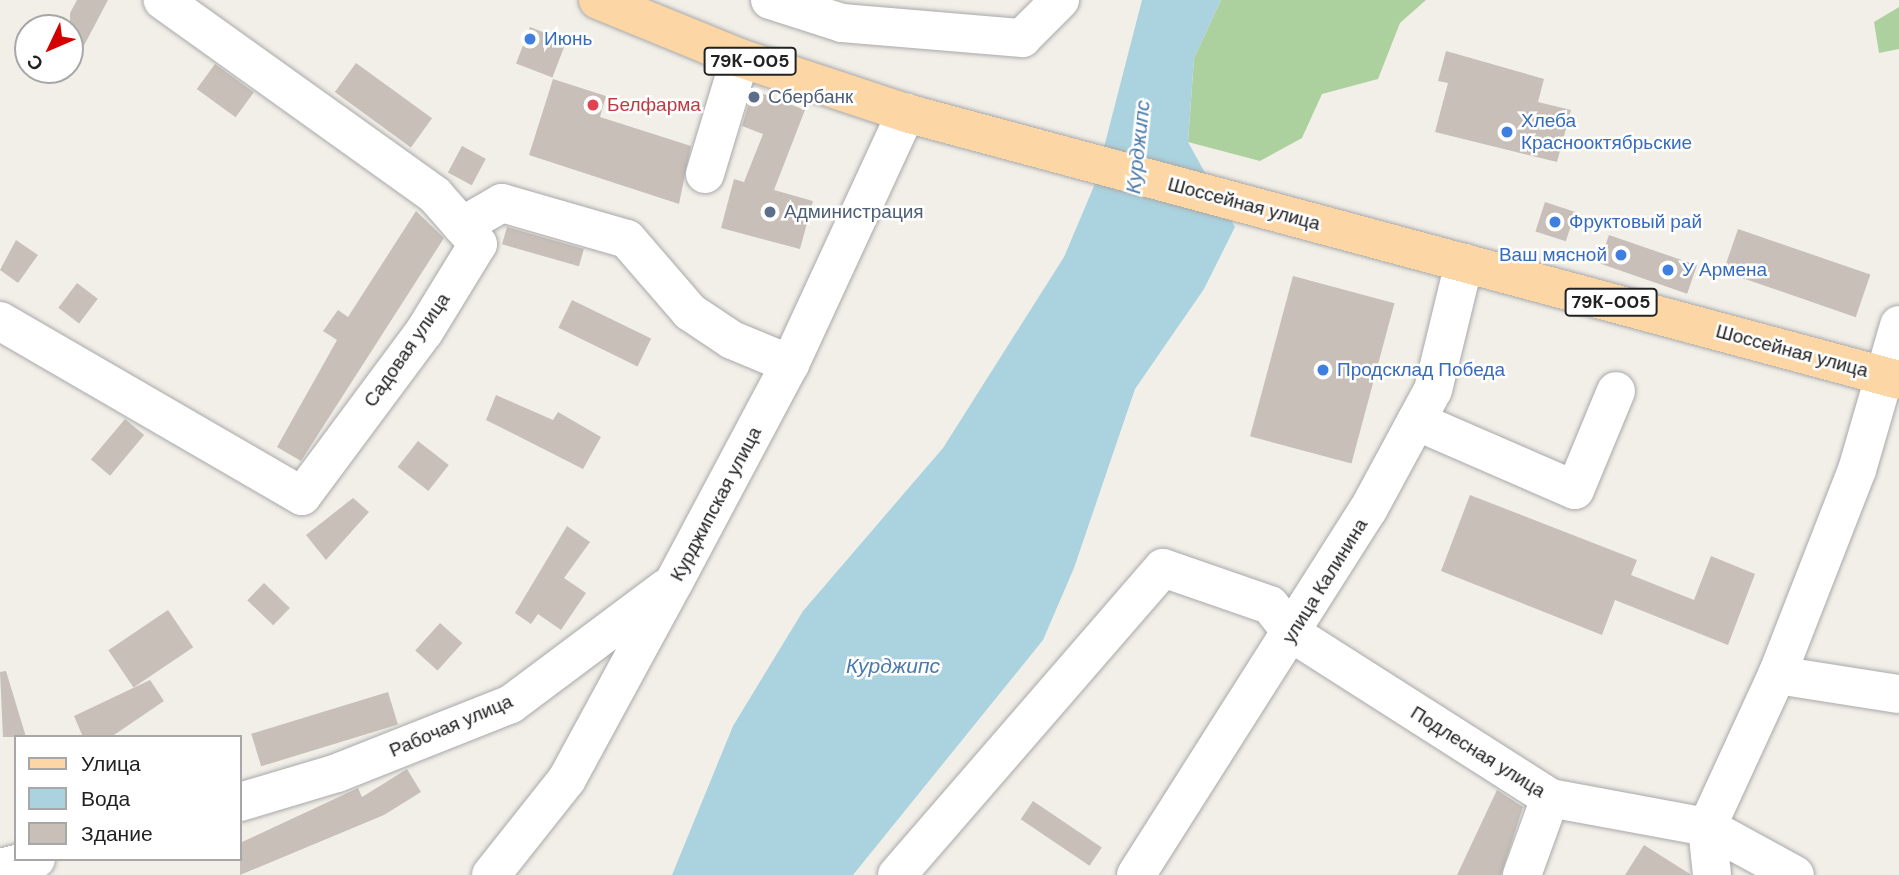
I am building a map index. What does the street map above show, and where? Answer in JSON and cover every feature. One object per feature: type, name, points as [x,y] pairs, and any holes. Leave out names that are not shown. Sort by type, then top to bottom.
[{"type":"main road","name":"Шоссейная улица","points":[[598,0],[740,58],[906,113],[1892,378]]},
{"type":"street","name":"Садовая улица","points":[[0,321],[302,496],[424,332],[478,244],[435,195],[163,0]]},
{"type":"street","points":[[770,0],[842,23],[1022,38],[1060,0]]},
{"type":"street","points":[[705,174],[740,58]]},
{"type":"street","name":"Курджипская улица","points":[[491,875],[567,779],[790,364],[906,113]]},
{"type":"street","points":[[462,226],[502,203],[627,239],[690,312],[790,364]]},
{"type":"street","name":"улица Калинина","points":[[1136,875],[1293,634],[1433,390],[1464,263]]},
{"type":"street","points":[[1712,875],[1707,827],[1777,675],[1857,470],[1892,378],[1899,325]]},
{"type":"street","points":[[1416,421],[1576,490],[1616,391]]},
{"type":"street","name":"Подлесная улица","points":[[897,875],[1163,568],[1270,605],[1293,634],[1550,798],[1707,827],[1795,875]]},
{"type":"street","name":"Рабочая улица","points":[[242,801],[337,774],[511,704],[674,582]]},
{"type":"street","points":[[1777,675],[1899,694]]},
{"type":"street","points":[[1522,875],[1550,798]]},
{"type":"street","points":[[0,868],[28,861]]},
{"type":"green space","points":[[1221,0],[1426,0],[1400,23],[1378,79],[1322,94],[1302,138],[1260,161],[1188,142],[1194,58]]},
{"type":"green space","points":[[1899,7],[1899,49],[1879,53],[1874,22]]},
{"type":"water","name":"Курджипс","points":[[1142,0],[1221,0],[1194,58],[1188,142],[1235,227],[1204,289],[1135,389],[1074,568],[1043,640],[853,875],[672,875],[733,726],[803,611],[943,448],[1064,257],[1094,186]]},
{"type":"building","points":[[77,0],[108,0],[84,45],[84,14],[70,13]]},
{"type":"building","points":[[530,27],[566,41],[552,77],[516,63]]},
{"type":"building","points":[[1446,51],[1544,79],[1538,102],[1571,110],[1557,162],[1435,132],[1448,83],[1438,81]]},
{"type":"building","points":[[356,63],[432,118],[411,147],[335,92]]},
{"type":"building","points":[[215,64],[254,92],[236,117],[197,89]]},
{"type":"building","points":[[553,79],[606,96],[600,117],[691,146],[679,204],[529,155]]},
{"type":"building","points":[[753,90],[805,110],[774,190],[813,201],[800,249],[721,228],[734,179],[744,182],[763,134],[742,126]]},
{"type":"building","points":[[462,146],[486,159],[472,185],[448,172]]},
{"type":"building","name":"Фруктовый рай","points":[[1545,202],[1575,212],[1566,241],[1535,231]]},
{"type":"building","points":[[416,211],[444,238],[301,461],[277,447],[337,340],[323,331],[338,310],[348,317]]},
{"type":"building","points":[[507,227],[584,249],[579,266],[502,244]]},
{"type":"building","points":[[1738,229],[1870,275],[1856,317],[1723,272]]},
{"type":"building","points":[[1609,235],[1697,265],[1687,294],[1599,263]]},
{"type":"building","points":[[16,240],[38,255],[18,283],[0,270]]},
{"type":"building","name":"Продсклад Победа","points":[[1293,276],[1394,303],[1351,464],[1250,436]]},
{"type":"building","points":[[77,283],[98,299],[79,323],[58,308]]},
{"type":"building","points":[[572,300],[651,339],[638,366],[558,328]]},
{"type":"building","points":[[496,395],[553,420],[558,412],[601,437],[583,469],[486,420]]},
{"type":"building","points":[[125,419],[144,435],[110,476],[91,460]]},
{"type":"building","points":[[418,441],[449,465],[428,491],[398,467]]},
{"type":"building","points":[[1470,495],[1637,560],[1631,575],[1694,600],[1711,556],[1755,574],[1728,645],[1615,600],[1602,635],[1441,571]]},
{"type":"building","points":[[353,498],[369,512],[326,560],[306,535]]},
{"type":"building","points":[[567,526],[590,542],[564,578],[586,593],[561,630],[538,614],[531,624],[515,613]]},
{"type":"building","points":[[264,583],[290,608],[273,625],[247,600]]},
{"type":"building","points":[[168,610],[193,647],[133,688],[108,650]]},
{"type":"building","points":[[440,623],[462,643],[438,671],[415,650]]},
{"type":"building","points":[[6,671],[25,735],[3,737],[0,672]]},
{"type":"building","points":[[150,680],[164,701],[114,735],[82,735],[74,716]]},
{"type":"building","points":[[388,692],[398,725],[261,766],[251,734]]},
{"type":"building","points":[[407,769],[421,792],[384,815],[240,875],[242,842],[358,788],[362,797]]},
{"type":"building","points":[[1497,790],[1523,807],[1501,875],[1457,875]]},
{"type":"building","points":[[1033,801],[1102,847],[1090,866],[1021,819]]},
{"type":"building","points":[[1644,845],[1690,874],[1690,875],[1625,875]]},
{"type":"place","name":"Июнь","points":[[530,39]]},
{"type":"place","name":"Сбербанк","points":[[754,97]]},
{"type":"place","name":"Белфарма","points":[[593,105]]},
{"type":"place","name":"Хлеба Краснооктябрьские","points":[[1507,132]]},
{"type":"place","name":"Администрация","points":[[770,212]]},
{"type":"place","name":"Фруктовый рай","points":[[1555,222]]},
{"type":"place","name":"Ваш мясной","points":[[1621,255]]},
{"type":"place","name":"У Армена","points":[[1668,270]]},
{"type":"place","name":"Продсклад Победа","points":[[1323,370]]}]
